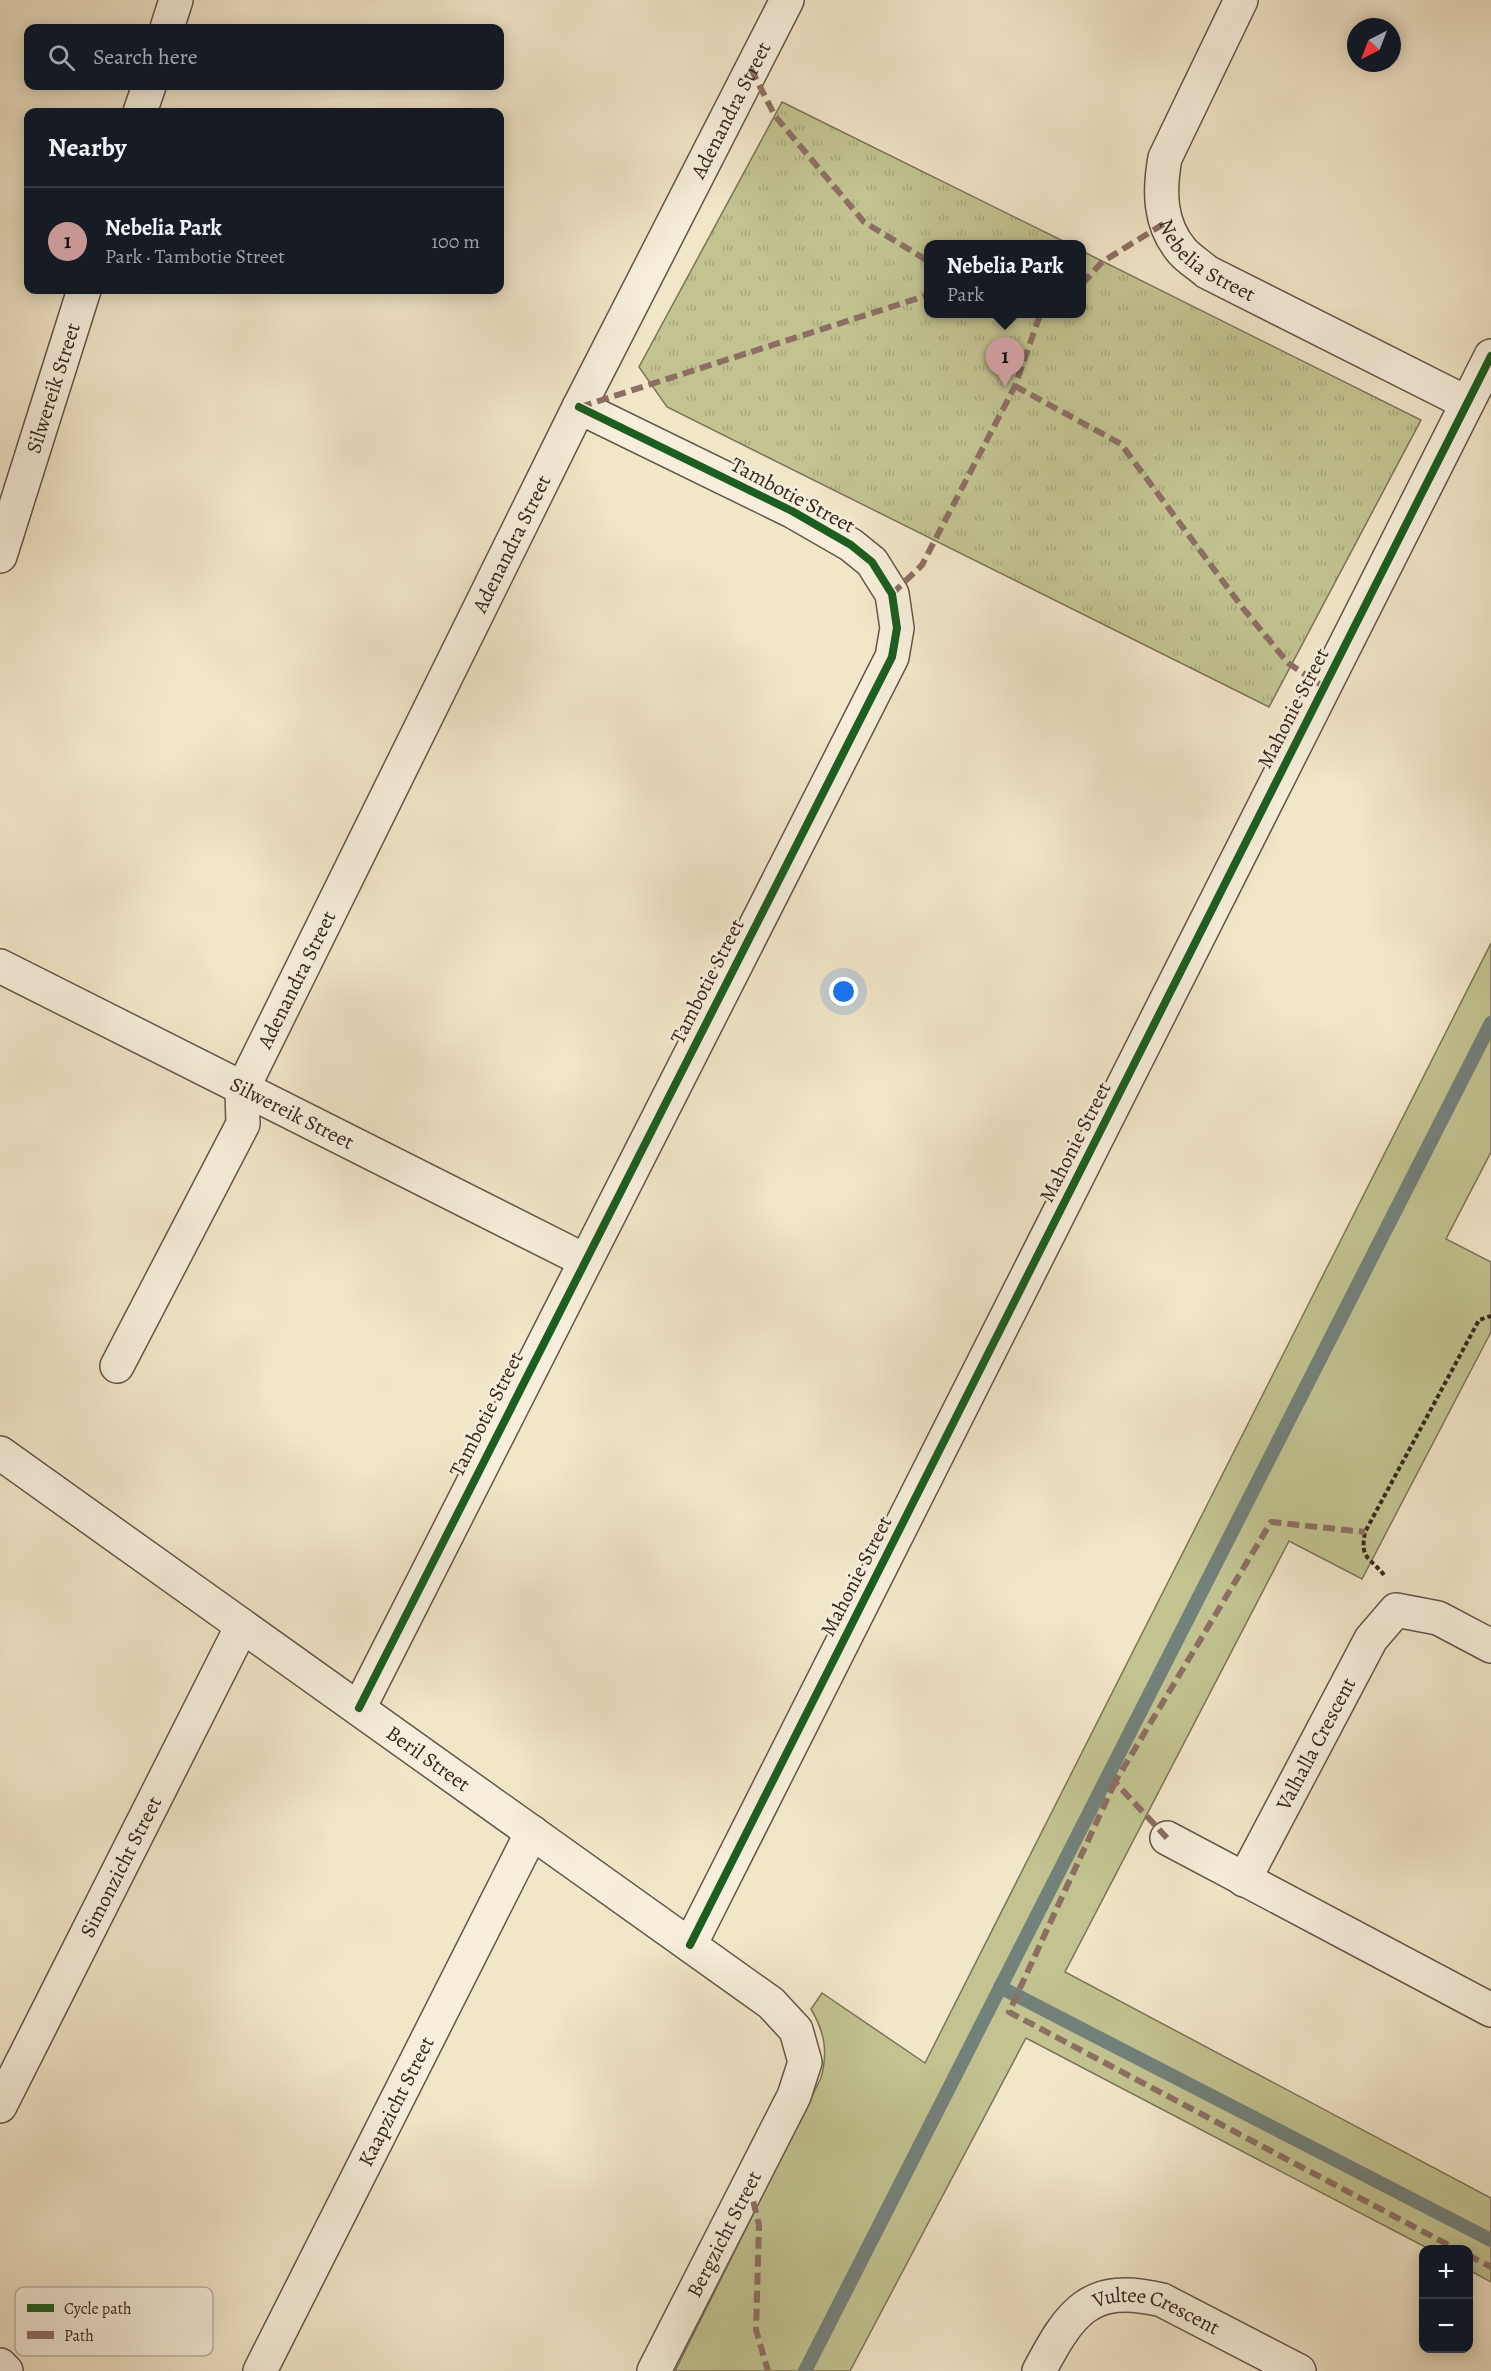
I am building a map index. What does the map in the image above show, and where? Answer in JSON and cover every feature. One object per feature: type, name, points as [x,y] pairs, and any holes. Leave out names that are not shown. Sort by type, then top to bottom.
[{"type":"street","points":[[167,24],[176,0]]},
{"type":"street","name":"Adenandra Street","points":[[243,1090],[579,407],[787,0]]},
{"type":"street","name":"Nebelia Street","points":[[1241,0],[1165,158],[1160,184],[1165,224],[1182,251],[1207,272],[1467,404]]},
{"type":"street","points":[[141,108],[147,90]]},
{"type":"street","name":"Silwereik Street","points":[[0,556],[83,294]]},
{"type":"street","name":"Mahonie Street","points":[[690,1945],[1491,356]]},
{"type":"street","name":"Tambotie Street","points":[[358,1708],[892,657],[897,628],[892,594],[872,562],[851,545],[792,511],[579,407]]},
{"type":"street","name":"Silwereik Street","points":[[0,966],[584,1260]]},
{"type":"street","points":[[117,1366],[243,1124],[243,1090]]},
{"type":"street","name":"Beril Street","points":[[0,1453],[771,2003],[796,2030],[805,2062],[794,2096]]},
{"type":"street","points":[[1396,1610],[1438,1618],[1491,1646]]},
{"type":"street","name":"Valhalla Crescent","points":[[1244,1880],[1371,1639],[1396,1610]]},
{"type":"street","name":"Simonzicht Street","points":[[0,2106],[242,1626]]},
{"type":"street","name":"Kaapzicht Street","points":[[260,2371],[532,1832]]},
{"type":"street","points":[[1167,1838],[1491,2010]]},
{"type":"street","name":"Bergzicht Street","points":[[654,2371],[794,2096]]},
{"type":"street","name":"Vultee Crescent","points":[[1039,2371],[1064,2326],[1078,2312],[1094,2302],[1116,2295],[1139,2295],[1162,2300],[1299,2371]]},
{"type":"street","points":[[0,2366],[6,2371]]},
{"type":"path","points":[[1396,1610],[1389,1581],[1368,1559],[1362,1548],[1365,1532],[1479,1320],[1491,1316]]},
{"type":"green space","points":[[782,102],[1061,240],[924,240],[924,318],[1086,318],[1086,253],[1421,420],[1269,707],[667,407],[639,367]]},
{"type":"green space","points":[[1491,943],[1491,1152],[1446,1239],[1491,1262],[1491,1332],[1362,1579],[1289,1541],[1065,1972],[1491,2198],[1491,2282],[1473,2272],[1473,2245],[1421,2245],[1026,2038],[850,2371],[675,2371],[821,2078],[824,2043],[811,2009],[822,1993],[925,2063]]},
{"type":"waterway","points":[[805,2371],[1491,1023]]},
{"type":"waterway","points":[[1000,1987],[1491,2240]]},
{"type":"marked path","points":[[751,69],[775,116],[864,222],[924,259]]},
{"type":"marked path","points":[[1086,280],[1102,262],[1165,223]]},
{"type":"marked path","points":[[580,407],[924,296]]},
{"type":"marked path","points":[[892,594],[922,565],[1015,386],[1039,318]]},
{"type":"marked path","points":[[1015,386],[1121,444],[1242,607],[1288,663],[1324,687]]},
{"type":"marked path","points":[[1167,1838],[1115,1782],[1271,1522],[1365,1532]]},
{"type":"marked path","points":[[1115,1782],[1009,2012],[1449,2245]]},
{"type":"marked path","points":[[749,2184],[759,2225],[756,2330],[768,2371]]},
{"type":"marked path","points":[[1473,2258],[1491,2267]]},
{"type":"cycle path","points":[[690,1945],[1491,356]]},
{"type":"cycle path","points":[[359,1708],[892,657],[897,628],[892,594],[872,562],[851,545],[792,511],[579,407]]},
{"type":"place","name":"Nebelia Park","points":[[1005,387]]}]
